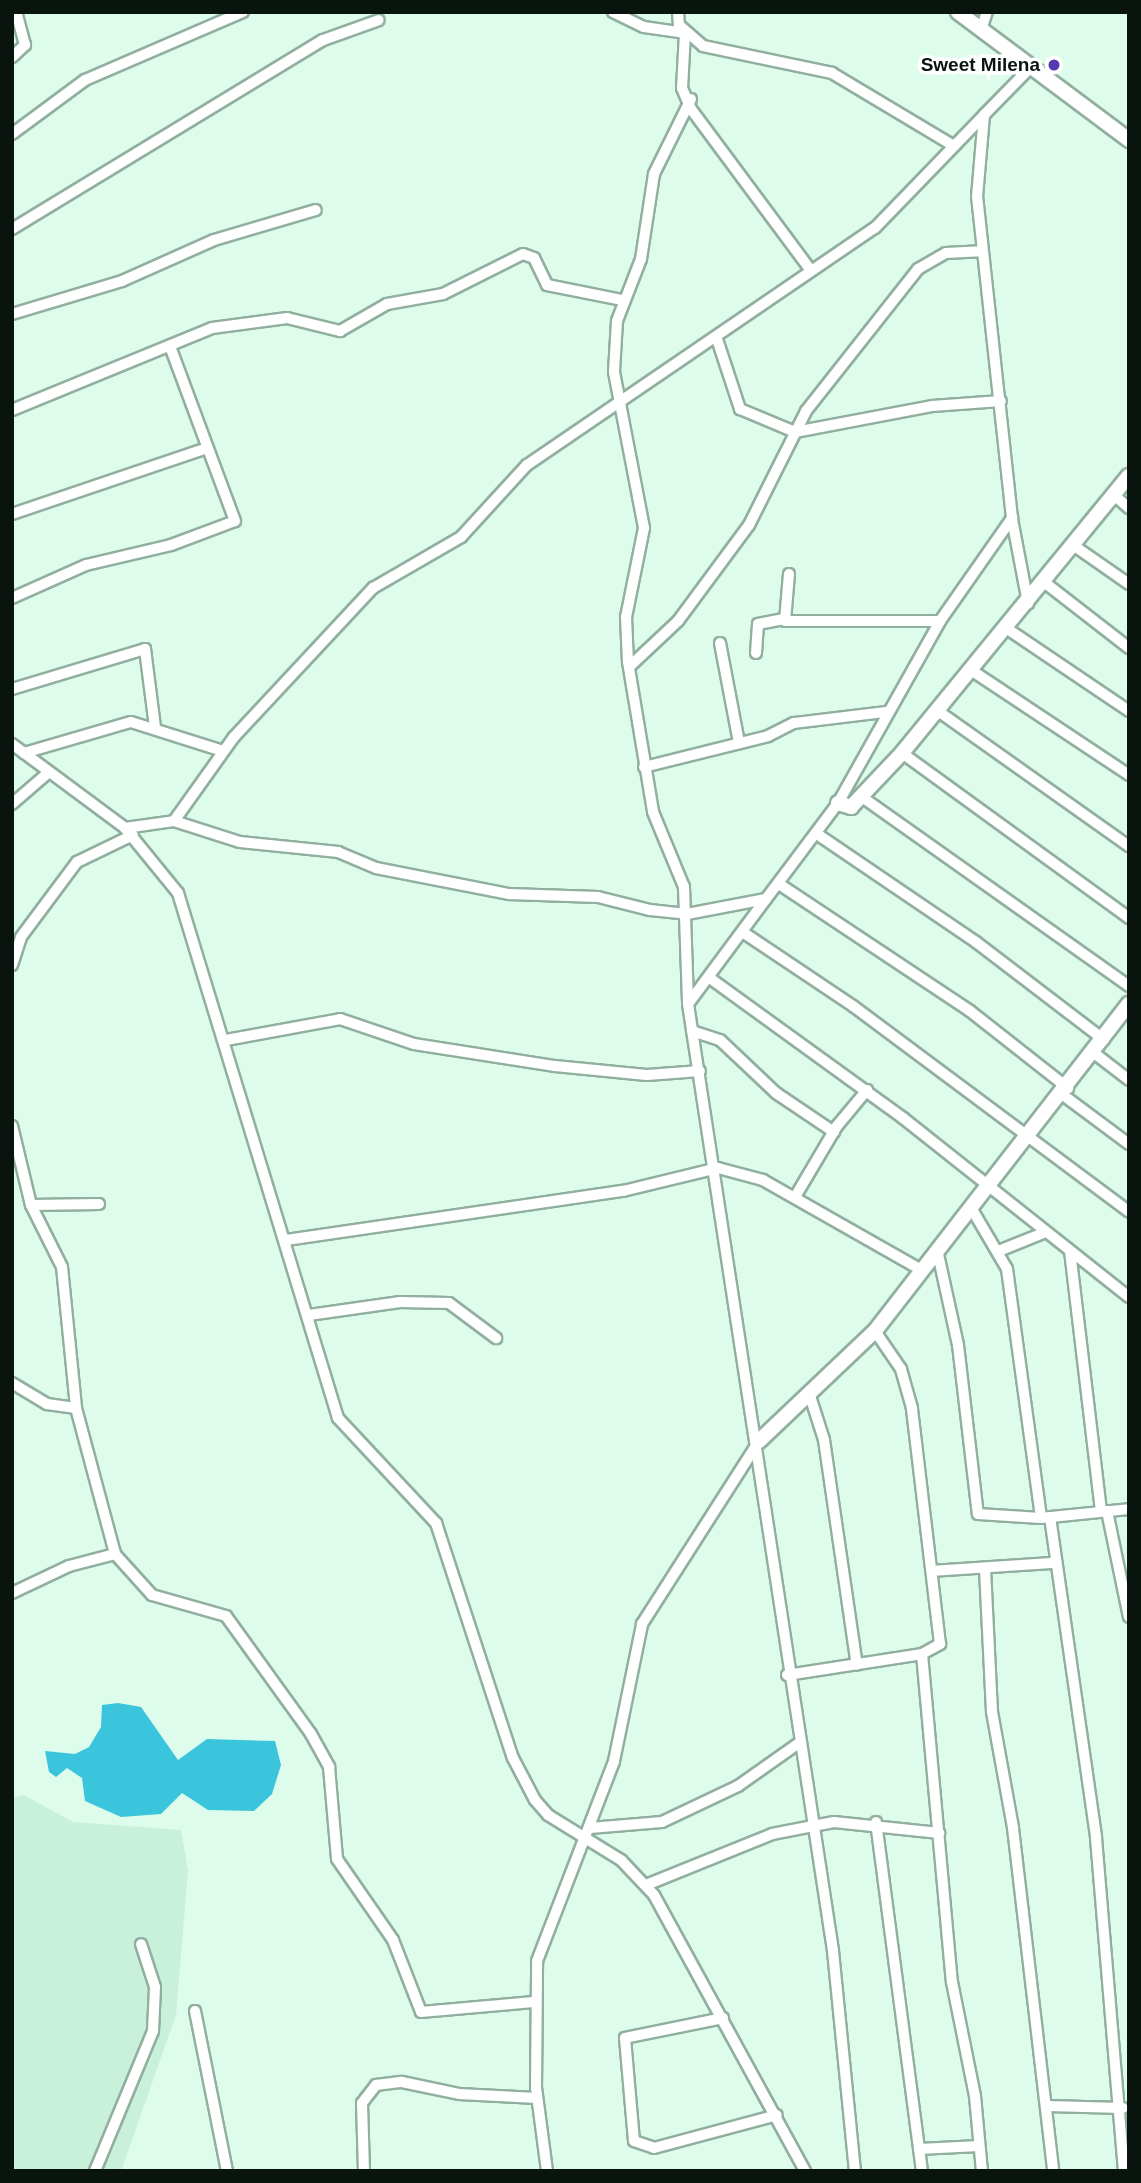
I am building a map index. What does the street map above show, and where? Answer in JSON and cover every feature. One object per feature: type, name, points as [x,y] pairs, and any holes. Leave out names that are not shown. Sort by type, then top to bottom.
[{"type":"street","points":[[12,57],[25,45],[16,12]]},
{"type":"street","points":[[12,134],[85,80],[243,12]]},
{"type":"street","points":[[613,12],[644,27],[685,33],[703,46],[832,73],[954,146]]},
{"type":"street","points":[[678,12],[685,33],[682,88],[691,99],[691,109],[810,269]]},
{"type":"street","points":[[958,12],[1129,140]]},
{"type":"street","points":[[981,30],[987,12]]},
{"type":"street","points":[[12,229],[323,40],[379,20]]},
{"type":"street","points":[[174,821],[223,751],[373,588],[461,537],[527,465],[717,339],[810,269],[875,228],[1030,68]]},
{"type":"street","points":[[691,99],[654,174],[641,259],[622,300],[613,357],[619,404],[644,528],[626,617],[629,667],[644,766],[687,914],[688,1004],[718,1168],[733,1320],[759,1441],[787,1675],[813,1826],[855,2171]]},
{"type":"street","points":[[985,115],[980,251],[1001,401],[1012,518],[1029,605]]},
{"type":"street","points":[[12,314],[122,281],[214,240],[316,210]]},
{"type":"street","points":[[629,667],[678,621],[748,525],[795,432],[823,386],[918,269],[946,253],[980,251]]},
{"type":"street","points":[[12,410],[231,323],[271,319],[340,331],[387,304],[443,294],[523,254],[534,258],[547,285],[622,300]]},
{"type":"street","points":[[717,339],[744,414],[795,432],[932,406],[1001,401]]},
{"type":"street","points":[[12,597],[86,565],[171,545],[235,521],[170,346]]},
{"type":"street","points":[[12,514],[207,448]]},
{"type":"street","points":[[838,803],[850,807],[902,753],[974,672],[1129,477]]},
{"type":"street","points":[[1114,495],[1129,508]]},
{"type":"street","points":[[688,1004],[711,979],[766,899],[838,803],[885,712],[940,621],[1012,518]]},
{"type":"street","points":[[1073,545],[1129,584]]},
{"type":"street","points":[[783,619],[789,574]]},
{"type":"street","points":[[1044,582],[1129,648]]},
{"type":"street","points":[[756,653],[758,624],[783,619],[940,621]]},
{"type":"street","points":[[1009,629],[1129,711]]},
{"type":"street","points":[[720,643],[739,743]]},
{"type":"street","points":[[12,689],[145,649],[155,727]]},
{"type":"street","points":[[974,672],[1129,775]]},
{"type":"street","points":[[938,711],[1129,846]]},
{"type":"street","points":[[644,766],[739,743],[794,723],[885,712]]},
{"type":"street","points":[[24,753],[131,722],[155,727],[223,751]]},
{"type":"street","points":[[12,744],[129,831],[178,893],[226,1040],[248,1130],[309,1315],[324,1385],[338,1418],[439,1531],[525,1782],[548,1815],[646,1885],[777,2115],[805,2171]]},
{"type":"street","points":[[902,753],[1129,918]]},
{"type":"street","points":[[12,804],[49,772]]},
{"type":"street","points":[[862,797],[1129,986]]},
{"type":"street","points":[[12,965],[21,937],[77,862],[129,831],[174,821],[249,844],[338,852],[385,870],[509,894],[598,897],[687,914],[766,899]]},
{"type":"street","points":[[817,834],[976,942],[1104,1040]]},
{"type":"street","points":[[779,884],[962,1006],[1129,1144]]},
{"type":"street","points":[[744,933],[801,968],[1129,1212]]},
{"type":"street","points":[[711,979],[867,1090],[1129,1297]]},
{"type":"street","points":[[547,2171],[537,2098],[534,2002],[537,1961],[614,1761],[642,1625],[759,1441],[810,1396],[876,1331],[1126,1013]]},
{"type":"street","points":[[226,1040],[340,1019],[414,1044],[522,1062],[647,1075],[700,1071]]},
{"type":"street","points":[[692,1031],[720,1040],[776,1094],[834,1132]]},
{"type":"street","points":[[1094,1053],[1129,1080]]},
{"type":"street","points":[[795,1197],[834,1132],[867,1090]]},
{"type":"street","points":[[12,1126],[31,1205],[62,1267],[76,1408],[115,1554],[152,1595],[226,1616],[311,1734],[329,1767],[337,1859],[393,1940],[421,2011],[534,2002]]},
{"type":"street","points":[[286,1240],[623,1191],[718,1168],[763,1180],[923,1271]]},
{"type":"street","points":[[31,1205],[99,1205]]},
{"type":"street","points":[[973,1211],[1001,1250],[1021,1351],[1045,1518],[1070,1626],[1123,2108],[1124,2171]]},
{"type":"street","points":[[1001,1250],[1046,1232]]},
{"type":"street","points":[[1070,1251],[1104,1511],[1129,1617]]},
{"type":"street","points":[[938,1254],[958,1345],[978,1514],[1045,1518],[1129,1509]]},
{"type":"street","points":[[309,1315],[400,1302],[449,1303],[496,1338]]},
{"type":"street","points":[[787,1675],[922,1654],[938,1648],[941,1639],[912,1408],[901,1369],[876,1331]]},
{"type":"street","points":[[12,1383],[47,1404],[76,1408]]},
{"type":"street","points":[[810,1396],[824,1440],[858,1665]]},
{"type":"street","points":[[12,1593],[69,1566],[115,1554]]},
{"type":"street","points":[[932,1571],[1054,1563]]},
{"type":"street","points":[[985,1569],[994,1726],[1048,2106],[1053,2171]]},
{"type":"street","points":[[922,1654],[954,1998],[982,2171]]},
{"type":"street","points":[[590,1828],[662,1822],[738,1786],[799,1743]]},
{"type":"street","points":[[646,1885],[772,1834],[813,1826],[876,1822],[939,1833]]},
{"type":"street","points":[[876,1822],[922,2171]]},
{"type":"street","points":[[95,2171],[153,2031],[155,1987],[141,1944]]},
{"type":"street","points":[[195,2011],[227,2171]]},
{"type":"street","points":[[723,2018],[625,2038],[634,2141],[654,2148],[777,2115]]},
{"type":"street","points":[[364,2171],[362,2103],[376,2085],[402,2082],[470,2096],[537,2098]]},
{"type":"street","points":[[1048,2106],[1123,2108]]},
{"type":"street","points":[[919,2149],[979,2146]]},
{"type":"shaded area","points":[[24,1795],[73,1822],[181,1830],[188,1871],[176,2015],[121,2171],[12,2171],[12,1798]]},
{"type":"water","points":[[118,1703],[141,1707],[178,1760],[207,1739],[275,1741],[281,1765],[272,1794],[254,1811],[208,1810],[182,1793],[161,1814],[121,1817],[85,1801],[82,1778],[67,1768],[56,1777],[49,1772],[45,1751],[75,1754],[89,1747],[101,1727],[102,1705]]},
{"type":"place","name":"Sweet Milena","points":[[1054,65]]}]
